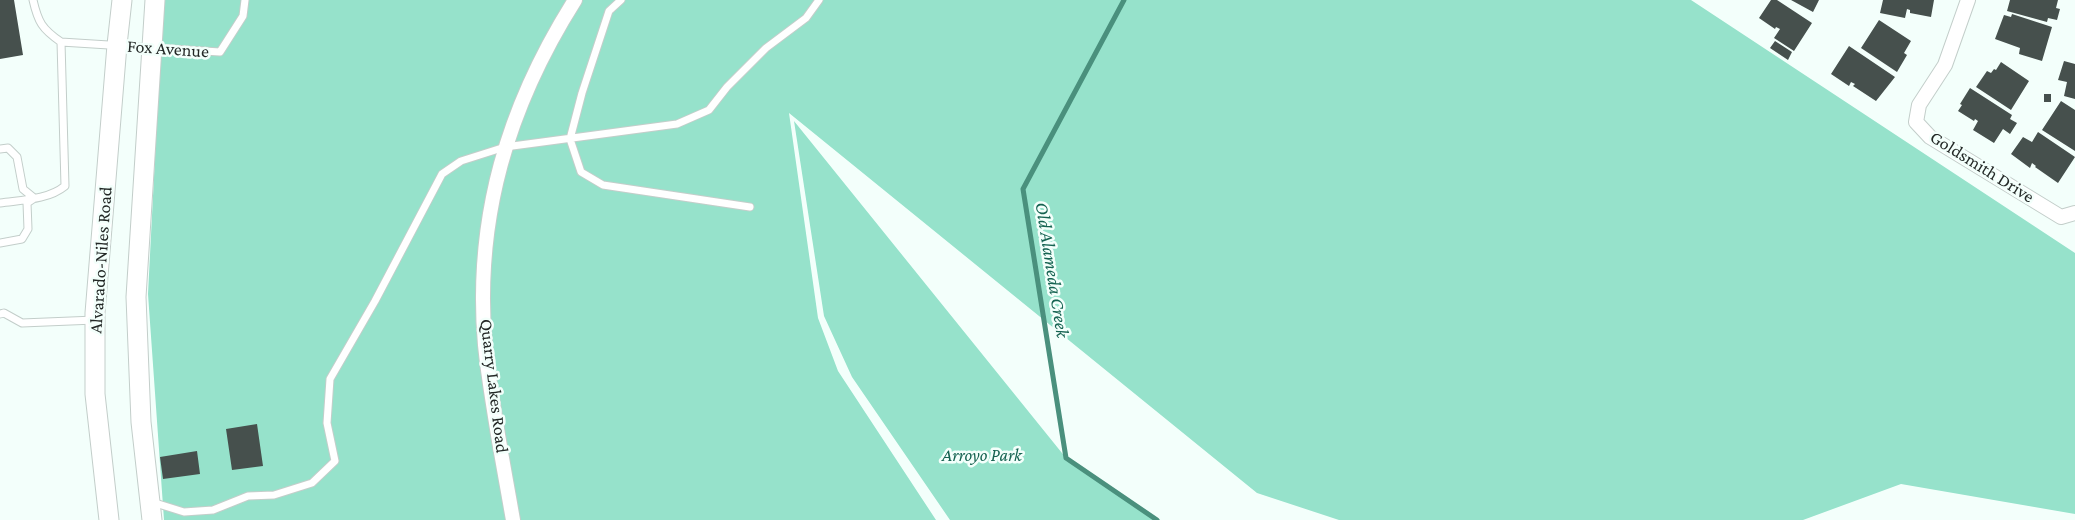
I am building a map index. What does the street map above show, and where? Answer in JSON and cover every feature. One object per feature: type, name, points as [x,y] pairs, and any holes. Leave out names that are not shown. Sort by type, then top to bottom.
[{"type":"main road","name":"Alvarado-Niles Road","points":[[109,520],[96,394],[95,320],[122,0]]},
{"type":"main road","name":"Alvarado-Niles Road","points":[[152,520],[141,422],[136,297],[155,0]]},
{"type":"street","name":"Quarry Lakes Road","points":[[513,520],[485,344],[486,243],[505,147],[518,108],[536,68],[575,0]]},
{"type":"street","name":"Goldsmith Drive","points":[[1968,0],[1945,65],[1919,105],[1916,122],[1930,137],[2061,217],[2075,213]]},
{"type":"lane","points":[[0,203],[34,198],[57,192],[65,186],[61,42],[46,32],[37,19],[32,0]]},
{"type":"lane","name":"Fox Avenue","points":[[61,42],[220,52],[243,16],[245,0]]},
{"type":"lane","points":[[621,0],[609,11],[582,93],[570,139],[581,172],[603,185],[750,207]]},
{"type":"lane","points":[[150,501],[184,512],[213,510],[248,496],[274,495],[312,483],[335,461],[327,422],[330,379],[375,301],[442,174],[461,161],[505,147],[677,124],[709,110],[727,87],[766,48],[806,18],[819,0]]},
{"type":"lane","points":[[0,149],[8,148],[17,157],[23,189],[34,198]]},
{"type":"lane","points":[[0,243],[22,239],[28,228],[27,203],[34,198]]},
{"type":"lane","points":[[0,314],[4,313],[22,323],[95,320]]},
{"type":"green space","points":[[163,0],[1691,0],[2075,253],[2075,514],[1901,484],[1803,520],[1339,520],[1257,493],[789,113],[818,318],[838,371],[936,520],[164,520],[148,294]]},
{"type":"green space","name":"Arroyo Park","points":[[794,121],[1066,458],[1160,520],[950,520],[852,377],[824,316]]},
{"type":"building","points":[[0,0],[14,0],[23,55],[0,59]]},
{"type":"building","points":[[1771,0],[1777,0],[1812,23],[1794,51],[1774,38],[1780,29],[1776,27],[1775,29],[1759,18]]},
{"type":"building","points":[[1791,0],[1819,0],[1813,12]]},
{"type":"building","points":[[1883,0],[1934,0],[1931,17],[1910,13],[1910,10],[1907,9],[1905,18],[1880,13]]},
{"type":"building","points":[[2010,0],[2058,0],[2056,8],[2060,9],[2057,20],[2048,18],[2047,22],[2007,11]]},
{"type":"building","points":[[2012,14],[2052,27],[2042,61],[2019,54],[2020,48],[1995,39],[2004,15],[2011,17]]},
{"type":"building","points":[[1879,20],[1911,41],[1904,53],[1907,55],[1897,72],[1861,48]]},
{"type":"building","points":[[1775,41],[1792,52],[1788,60],[1770,48]]},
{"type":"building","points":[[1849,46],[1895,77],[1876,101],[1853,86],[1855,84],[1851,82],[1849,86],[1831,74]]},
{"type":"building","points":[[2064,61],[2075,64],[2075,99],[2064,96],[2067,82],[2058,80]]},
{"type":"building","points":[[2001,62],[2029,81],[2011,110],[1976,87],[1987,71],[1991,73],[1994,69],[1996,70]]},
{"type":"building","points":[[1970,88],[2012,115],[2010,119],[2017,123],[2010,134],[2003,129],[1994,143],[1973,130],[1978,121],[1975,119],[1974,121],[1958,111]]},
{"type":"building","points":[[2044,94],[2051,94],[2051,102],[2044,102]]},
{"type":"building","points":[[2061,101],[2075,110],[2075,151],[2042,130]]},
{"type":"building","points":[[2038,132],[2075,157],[2058,183],[2032,163],[2030,168],[2011,154],[2023,137],[2032,142]]},
{"type":"building","points":[[257,424],[263,466],[232,470],[226,429]]},
{"type":"building","points":[[197,451],[200,474],[163,479],[160,457]]},
{"type":"waterway","name":"Old Alameda Creek","points":[[1124,0],[1023,189],[1066,458],[1157,520]]}]
